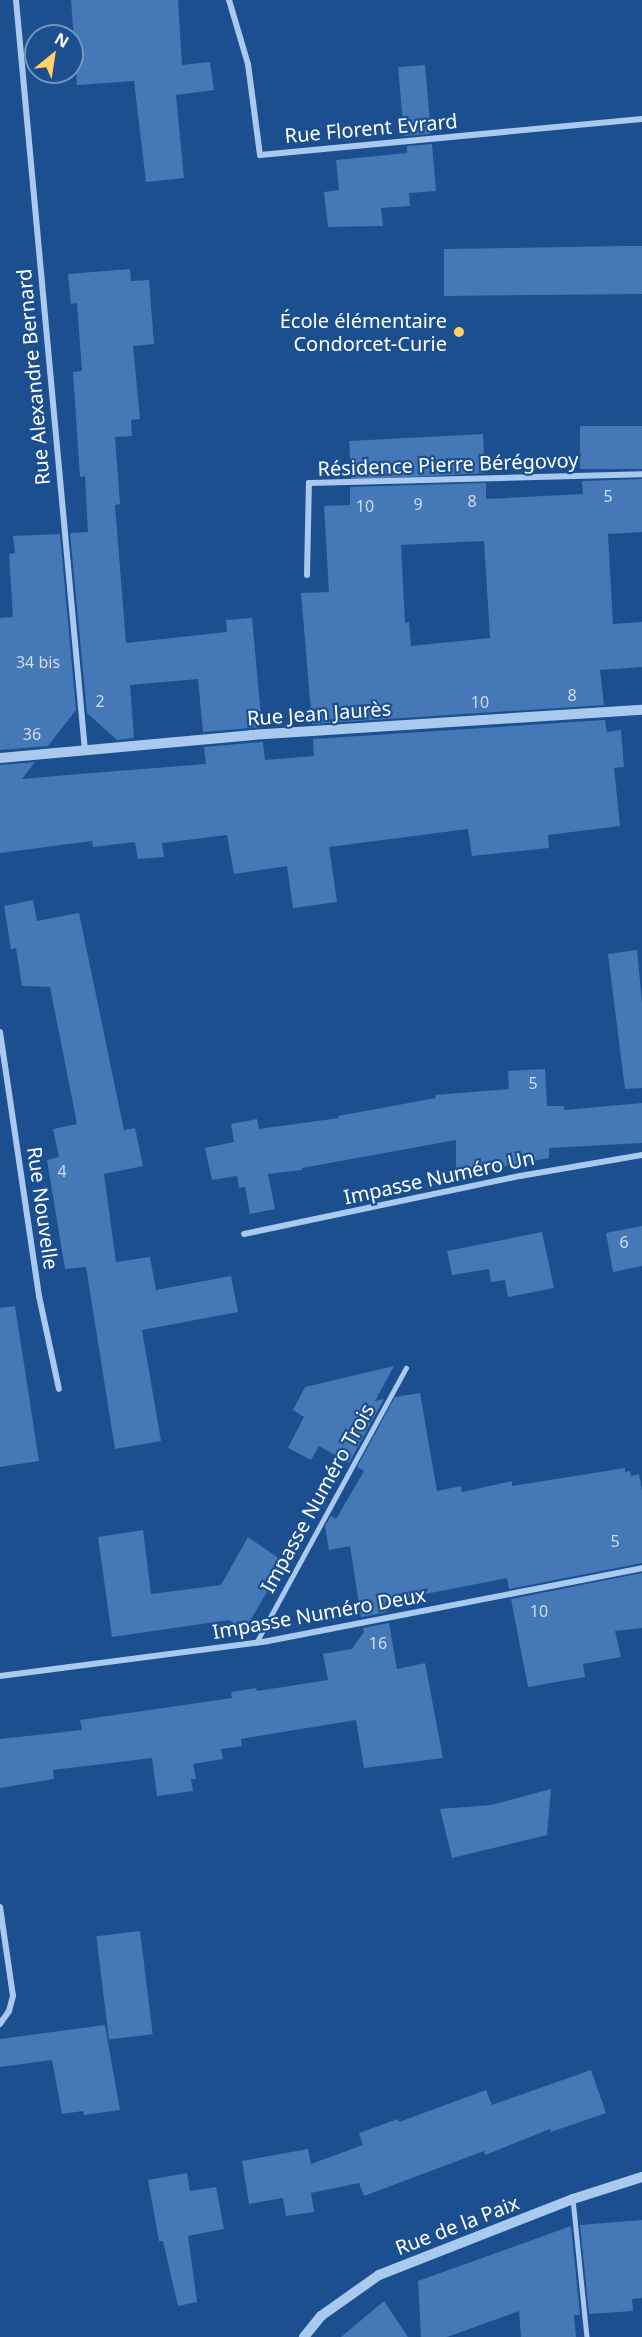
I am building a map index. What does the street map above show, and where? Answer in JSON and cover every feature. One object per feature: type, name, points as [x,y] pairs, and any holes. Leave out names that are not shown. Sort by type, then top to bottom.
[{"type":"street","name":"Rue Alexandre Bernard","points":[[16,0],[85,751]]},
{"type":"street","name":"Rue Florent Evrard","points":[[229,0],[248,64],[260,155],[642,119]]},
{"type":"street","name":"Résidence Pierre Bérégovoy","points":[[307,575],[309,483],[642,474]]},
{"type":"street","name":"Rue Jean Jaurès","points":[[0,758],[251,735],[642,710]]},
{"type":"street","name":"Rue Nouvelle","points":[[0,1032],[39,1296],[59,1389]]},
{"type":"street","name":"Impasse Numéro Un","points":[[244,1234],[520,1176],[642,1155]]},
{"type":"street","name":"Impasse Numéro Deux","points":[[0,1676],[256,1643],[642,1569]]},
{"type":"street","points":[[0,1907],[13,1996],[9,2011],[0,2024]]},
{"type":"street","name":"Rue de la Paix","points":[[304,2337],[321,2316],[380,2275],[573,2199],[642,2177]]},
{"type":"lane","name":"Impasse Numéro Trois","points":[[256,1643],[406,1368]]},
{"type":"lane","points":[[573,2199],[587,2337]]},
{"type":"building","points":[[71,0],[178,0],[182,65],[210,62],[214,90],[176,95],[184,178],[146,182],[134,81],[77,85],[84,84],[84,24],[73,24]]},
{"type":"building","points":[[425,65],[431,134],[404,136],[398,67]]},
{"type":"building","points":[[432,144],[436,191],[409,193],[410,206],[381,208],[383,226],[328,227],[324,192],[339,190],[336,160],[407,153],[407,146]]},
{"type":"building","points":[[642,246],[642,294],[444,296],[444,249]]},
{"type":"building","points":[[130,269],[131,281],[149,280],[154,344],[133,346],[140,419],[131,420],[132,436],[115,437],[120,504],[115,505],[126,643],[227,632],[226,620],[252,618],[262,727],[203,732],[198,679],[130,685],[134,738],[117,740],[87,713],[70,533],[88,532],[85,476],[80,477],[73,372],[82,371],[77,303],[71,304],[68,274]]},
{"type":"building","points":[[580,426],[642,426],[642,469],[580,469]]},
{"type":"building","points":[[483,434],[485,473],[351,480],[349,441]]},
{"type":"building","points":[[642,479],[642,532],[608,534],[613,624],[642,622],[642,667],[600,670],[604,705],[312,724],[301,593],[329,592],[324,506],[350,505],[350,487],[486,483],[486,499],[583,494],[582,481]],"holes":[[[484,541],[490,638],[411,646],[409,622],[405,623],[401,545]]]},
{"type":"building","points":[[60,534],[76,710],[48,746],[0,750],[0,618],[13,617],[9,554],[15,553],[13,536]]},
{"type":"building","points":[[605,720],[607,732],[621,730],[624,767],[614,768],[620,826],[548,835],[549,848],[472,856],[468,829],[329,847],[337,902],[293,908],[287,866],[234,874],[227,835],[162,843],[164,857],[138,859],[135,842],[93,847],[92,841],[0,853],[0,765],[35,762],[22,779],[206,764],[204,747],[263,742],[265,760],[314,756],[313,739]]},
{"type":"building","points":[[33,900],[37,921],[79,913],[124,1130],[135,1128],[143,1166],[104,1174],[116,1262],[150,1257],[156,1290],[231,1276],[238,1312],[142,1330],[161,1441],[115,1449],[86,1267],[65,1269],[47,1160],[59,1157],[53,1129],[77,1124],[50,987],[22,986],[16,948],[11,949],[4,906]]},
{"type":"building","points":[[637,950],[642,1002],[642,1088],[625,1089],[608,954]]},
{"type":"building","points":[[545,1069],[547,1106],[564,1106],[564,1110],[642,1103],[642,1143],[549,1148],[549,1158],[456,1175],[456,1140],[302,1168],[302,1170],[268,1174],[275,1209],[250,1214],[245,1187],[239,1188],[237,1176],[212,1180],[205,1148],[234,1142],[231,1124],[257,1119],[259,1129],[339,1118],[338,1116],[436,1098],[435,1095],[509,1089],[508,1071]]},
{"type":"building","points":[[642,1226],[642,1266],[613,1272],[606,1233]]},
{"type":"building","points":[[542,1232],[554,1288],[508,1297],[505,1280],[491,1282],[489,1269],[452,1275],[447,1251]]},
{"type":"building","points":[[15,1306],[39,1461],[0,1467],[0,1308]]},
{"type":"building","points":[[394,1366],[375,1401],[384,1399],[349,1463],[319,1446],[311,1460],[288,1448],[304,1417],[293,1410],[305,1387]]},
{"type":"building","points":[[420,1393],[437,1491],[461,1486],[462,1492],[512,1481],[512,1486],[625,1468],[625,1472],[630,1471],[631,1476],[639,1474],[642,1491],[642,1563],[509,1589],[507,1578],[385,1602],[387,1612],[361,1617],[350,1546],[329,1550],[325,1526],[331,1516],[336,1519],[364,1471],[357,1467],[395,1397]]},
{"type":"building","points":[[143,1530],[151,1594],[221,1585],[248,1537],[284,1562],[245,1630],[229,1620],[112,1637],[98,1537]]},
{"type":"building","points":[[642,1573],[642,1628],[615,1631],[621,1657],[583,1664],[585,1677],[528,1687],[511,1599]]},
{"type":"building","points":[[389,1623],[397,1669],[425,1663],[443,1758],[364,1768],[356,1720],[241,1739],[242,1746],[221,1749],[223,1759],[193,1764],[196,1779],[191,1779],[193,1791],[157,1796],[152,1758],[53,1770],[54,1779],[0,1788],[0,1739],[82,1730],[80,1720],[232,1698],[231,1692],[256,1688],[257,1691],[328,1680],[323,1654],[352,1649],[364,1632],[363,1628]]},
{"type":"building","points":[[551,1789],[547,1835],[452,1858],[440,1809],[491,1805]]},
{"type":"building","points":[[140,1931],[153,2034],[109,2040],[96,1936]]},
{"type":"building","points":[[105,2025],[120,2110],[84,2115],[83,2111],[62,2114],[52,2060],[0,2067],[0,2039]]},
{"type":"building","points":[[591,2070],[606,2113],[551,2132],[550,2129],[485,2155],[484,2151],[364,2196],[359,2183],[311,2193],[314,2212],[286,2216],[283,2198],[249,2204],[242,2161],[308,2149],[311,2164],[363,2145],[359,2133],[398,2119],[399,2122],[486,2090],[492,2105]]},
{"type":"building","points":[[187,2173],[190,2191],[216,2187],[224,2229],[188,2236],[197,2302],[178,2306],[163,2241],[159,2241],[148,2180]]},
{"type":"building","points":[[642,2220],[642,2298],[632,2299],[633,2311],[589,2314],[580,2225]]},
{"type":"building","points":[[571,2226],[580,2315],[574,2315],[576,2337],[521,2337],[519,2311],[447,2337],[421,2337],[418,2281]]},
{"type":"building","points":[[384,2301],[408,2337],[341,2337]]},
{"type":"place","name":"École élémentaire Condorcet-Curie","points":[[459,332]]}]
